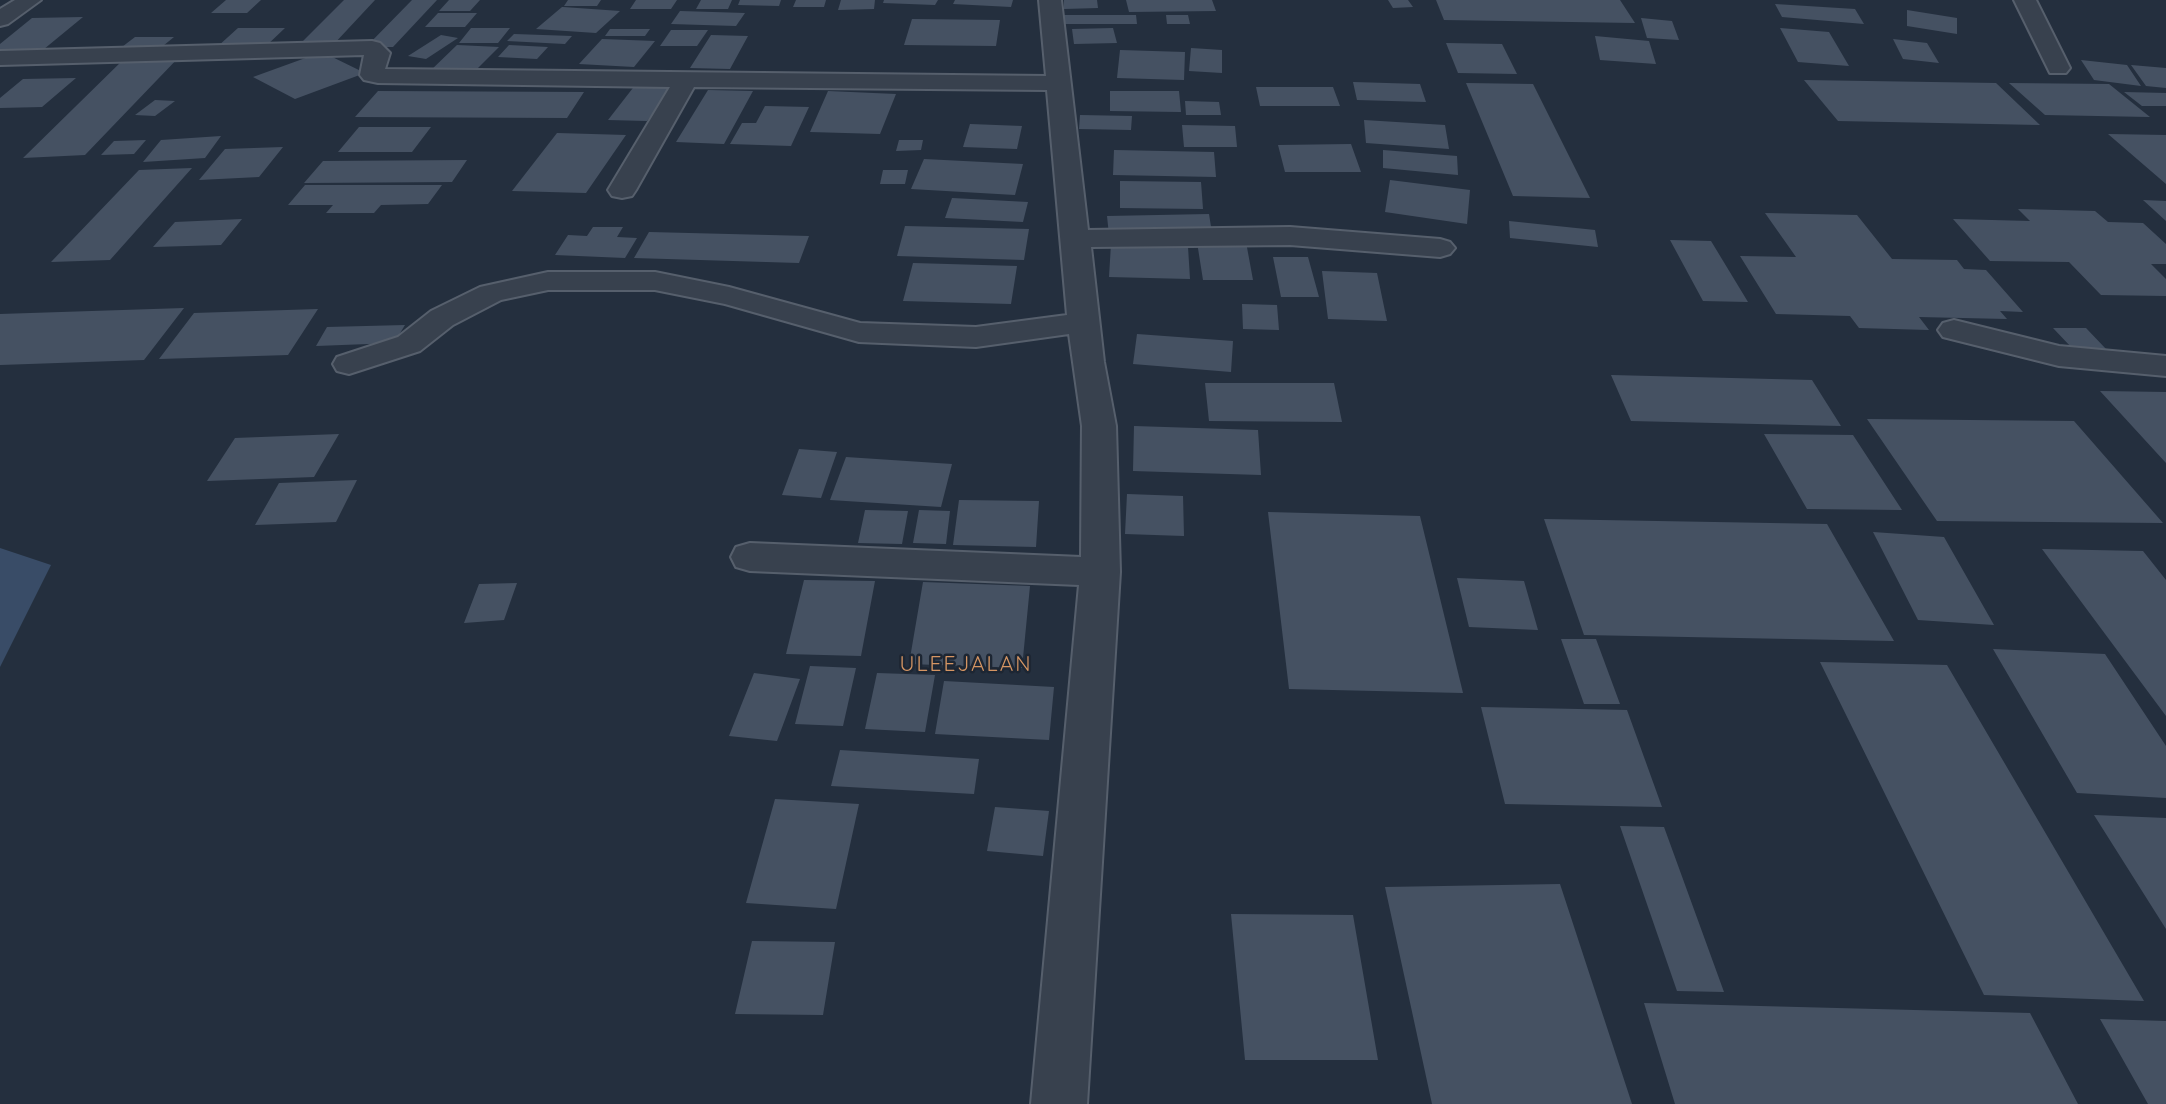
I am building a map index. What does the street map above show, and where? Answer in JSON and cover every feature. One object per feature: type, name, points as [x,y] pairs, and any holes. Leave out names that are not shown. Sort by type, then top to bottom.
[{"type":"street","points":[[0,19],[30,0]]},
{"type":"street","points":[[1050,0],[1084,322],[1099,426],[1100,572],[1059,1104]]},
{"type":"street","points":[[2025,0],[2059,68]]},
{"type":"street","points":[[0,58],[372,48],[378,50],[378,53],[371,71],[372,75],[378,76],[1057,83]]},
{"type":"street","points":[[622,190],[686,80]]},
{"type":"street","points":[[1075,239],[1290,236],[1440,248]]},
{"type":"street","points":[[349,364],[409,344],[442,318],[491,293],[548,281],[655,281],[729,296],[859,332],[976,337],[1084,322]]},
{"type":"street","points":[[1954,330],[2059,356],[2166,366]]},
{"type":"street","points":[[750,556],[1100,572]]},
{"type":"water","points":[[0,548],[51,565],[0,667]]},
{"type":"building","points":[[226,0],[261,0],[247,13],[211,13]]},
{"type":"building","points":[[344,0],[375,0],[333,45],[299,45]]},
{"type":"building","points":[[412,0],[437,0],[393,47],[366,47]]},
{"type":"building","points":[[449,0],[480,0],[470,11],[439,11]]},
{"type":"building","points":[[568,0],[601,0],[597,6],[564,6]]},
{"type":"building","points":[[636,0],[677,0],[671,9],[630,9]]},
{"type":"building","points":[[701,0],[732,0],[728,9],[696,9]]},
{"type":"building","points":[[740,0],[781,0],[779,6],[738,5]]},
{"type":"building","points":[[796,0],[826,0],[824,7],[793,7]]},
{"type":"building","points":[[841,0],[875,0],[874,9],[838,10]]},
{"type":"building","points":[[884,0],[938,0],[935,5],[883,3]]},
{"type":"building","points":[[955,0],[1013,0],[1011,7],[953,4]]},
{"type":"building","points":[[1064,0],[1097,0],[1098,8],[1064,9]]},
{"type":"building","points":[[1126,0],[1212,0],[1216,11],[1129,12]]},
{"type":"building","points":[[1388,0],[1408,0],[1413,7],[1393,8]]},
{"type":"building","points":[[1436,0],[1620,0],[1635,23],[1444,20]]},
{"type":"building","points":[[1775,4],[1855,9],[1864,24],[1782,17]]},
{"type":"building","points":[[562,7],[620,11],[596,33],[536,29]]},
{"type":"building","points":[[1907,10],[1957,18],[1957,34],[1907,26]]},
{"type":"building","points":[[680,11],[745,13],[736,26],[671,24]]},
{"type":"building","points":[[438,13],[477,13],[465,27],[425,27]]},
{"type":"building","points":[[1058,15],[1136,15],[1137,24],[1059,24]]},
{"type":"building","points":[[1166,15],[1188,15],[1190,24],[1167,24]]},
{"type":"building","points":[[83,17],[38,54],[0,55],[0,44],[32,18]]},
{"type":"building","points":[[1641,18],[1672,21],[1679,40],[1647,38]]},
{"type":"building","points":[[912,19],[1000,20],[996,46],[904,45]]},
{"type":"building","points":[[238,28],[285,28],[265,47],[217,47]]},
{"type":"building","points":[[471,28],[510,28],[498,43],[459,43]]},
{"type":"building","points":[[1113,28],[1117,43],[1074,44],[1072,29]]},
{"type":"building","points":[[1780,28],[1829,32],[1849,66],[1798,62]]},
{"type":"building","points":[[610,29],[650,29],[645,36],[605,36]]},
{"type":"building","points":[[671,30],[708,30],[697,46],[660,46]]},
{"type":"building","points":[[514,34],[572,36],[565,44],[507,41]]},
{"type":"building","points":[[441,35],[458,38],[426,59],[408,56]]},
{"type":"building","points":[[711,35],[748,36],[730,69],[690,68]]},
{"type":"building","points":[[1595,36],[1649,41],[1656,64],[1600,60]]},
{"type":"building","points":[[135,37],[174,37],[158,50],[118,50]]},
{"type":"building","points":[[602,39],[655,41],[634,67],[579,64]]},
{"type":"building","points":[[1893,39],[1927,43],[1939,63],[1903,59]]},
{"type":"building","points":[[1446,43],[1502,44],[1517,74],[1458,73]]},
{"type":"building","points":[[457,45],[499,47],[470,76],[427,74]]},
{"type":"building","points":[[509,45],[548,47],[537,59],[498,57]]},
{"type":"building","points":[[1191,48],[1222,50],[1222,73],[1189,71]]},
{"type":"building","points":[[1120,50],[1185,52],[1184,80],[1117,78]]},
{"type":"building","points":[[322,52],[365,73],[295,99],[253,77]]},
{"type":"building","points":[[181,55],[85,155],[23,158],[126,57]]},
{"type":"building","points":[[2081,60],[2127,65],[2141,86],[2094,80]]},
{"type":"building","points":[[2131,65],[2166,68],[2166,88],[2146,86]]},
{"type":"building","points":[[76,78],[42,107],[0,108],[0,98],[23,79]]},
{"type":"building","points":[[1804,80],[1996,83],[2040,125],[1838,121]]},
{"type":"building","points":[[1353,82],[1420,84],[1426,102],[1357,100]]},
{"type":"building","points":[[1466,83],[1533,84],[1590,198],[1513,196]]},
{"type":"building","points":[[2009,83],[2109,84],[2150,117],[2045,115]]},
{"type":"building","points":[[636,84],[674,86],[647,121],[608,120]]},
{"type":"building","points":[[1256,87],[1333,87],[1340,106],[1260,106]]},
{"type":"building","points":[[708,90],[753,91],[724,144],[676,142]]},
{"type":"building","points":[[378,91],[584,92],[567,118],[355,117]]},
{"type":"building","points":[[828,91],[896,94],[880,134],[810,132]]},
{"type":"building","points":[[1110,91],[1179,91],[1181,112],[1110,111]]},
{"type":"building","points":[[2124,92],[2166,93],[2166,106],[2142,106]]},
{"type":"building","points":[[155,100],[175,101],[155,116],[135,115]]},
{"type":"building","points":[[1185,101],[1219,102],[1221,115],[1186,115]]},
{"type":"building","points":[[765,106],[809,107],[791,146],[730,144],[742,123],[756,123]]},
{"type":"building","points":[[1080,115],[1132,116],[1131,130],[1079,129]]},
{"type":"building","points":[[1364,120],[1445,125],[1449,149],[1366,143]]},
{"type":"building","points":[[970,124],[1022,126],[1017,149],[963,147]]},
{"type":"building","points":[[1182,125],[1235,126],[1237,147],[1184,147]]},
{"type":"building","points":[[359,127],[431,127],[412,152],[338,152]]},
{"type":"building","points":[[557,133],[626,135],[586,193],[512,191]]},
{"type":"building","points":[[2108,134],[2166,135],[2166,184]]},
{"type":"building","points":[[221,136],[205,158],[143,162],[161,140]]},
{"type":"building","points":[[146,140],[134,154],[101,155],[114,141]]},
{"type":"building","points":[[899,140],[923,140],[921,150],[896,151]]},
{"type":"building","points":[[1351,144],[1361,172],[1285,172],[1278,145]]},
{"type":"building","points":[[283,147],[259,177],[199,180],[225,149]]},
{"type":"building","points":[[1114,150],[1214,152],[1216,177],[1113,175]]},
{"type":"building","points":[[1383,150],[1457,156],[1458,175],[1383,168]]},
{"type":"building","points":[[924,159],[1023,164],[1015,195],[911,189]]},
{"type":"building","points":[[467,160],[452,182],[304,183],[323,161]]},
{"type":"building","points":[[192,168],[110,260],[51,262],[139,170]]},
{"type":"building","points":[[883,170],[908,170],[905,184],[880,184]]},
{"type":"building","points":[[1390,180],[1470,190],[1467,224],[1385,212]]},
{"type":"building","points":[[1120,181],[1201,182],[1203,209],[1120,208]]},
{"type":"building","points":[[305,185],[442,185],[428,204],[381,205],[374,213],[326,213],[333,205],[288,205]]},
{"type":"building","points":[[952,198],[1028,202],[1023,222],[945,218]]},
{"type":"building","points":[[2143,200],[2166,201],[2166,221]]},
{"type":"building","points":[[2018,209],[2095,211],[2108,222],[2143,223],[2166,244],[2166,264],[2151,264],[2166,279],[2166,296],[2101,295],[2069,262],[1990,261],[1953,219],[2030,221]]},
{"type":"building","points":[[1765,213],[1857,215],[1892,259],[1957,260],[1964,269],[1986,270],[2023,312],[2000,311],[2007,319],[1919,317],[1929,330],[1859,328],[1850,316],[1776,314],[1740,256],[1796,257]]},
{"type":"building","points":[[1209,214],[1212,233],[1109,235],[1107,216]]},
{"type":"building","points":[[242,219],[221,245],[153,247],[175,222]]},
{"type":"building","points":[[1509,221],[1595,230],[1598,247],[1510,238]]},
{"type":"building","points":[[905,226],[1029,229],[1024,260],[897,256]]},
{"type":"building","points":[[593,227],[623,227],[617,237],[637,238],[625,258],[555,255],[568,235],[587,236]]},
{"type":"building","points":[[649,232],[809,236],[799,263],[634,258]]},
{"type":"building","points":[[1670,240],[1711,241],[1748,302],[1703,301]]},
{"type":"building","points":[[1197,242],[1246,242],[1253,280],[1203,280]]},
{"type":"building","points":[[1111,244],[1188,247],[1190,279],[1109,277]]},
{"type":"building","points":[[1273,257],[1308,257],[1319,297],[1281,297]]},
{"type":"building","points":[[913,263],[1017,266],[1011,304],[903,301]]},
{"type":"building","points":[[1322,271],[1377,273],[1387,321],[1328,319]]},
{"type":"building","points":[[1242,304],[1277,305],[1279,330],[1243,329]]},
{"type":"building","points":[[184,308],[144,360],[0,365],[0,314]]},
{"type":"building","points":[[318,309],[288,355],[159,359],[194,313]]},
{"type":"building","points":[[405,325],[394,343],[316,346],[327,327]]},
{"type":"building","points":[[2053,328],[2086,328],[2106,349],[2072,348]]},
{"type":"building","points":[[1137,334],[1233,341],[1231,372],[1133,364]]},
{"type":"building","points":[[1611,375],[1812,380],[1841,426],[1631,421]]},
{"type":"building","points":[[1205,383],[1334,383],[1342,422],[1209,421]]},
{"type":"building","points":[[2100,391],[2166,392],[2166,463]]},
{"type":"building","points":[[1867,419],[2074,421],[2163,523],[1937,521]]},
{"type":"building","points":[[1134,426],[1258,430],[1261,475],[1133,471]]},
{"type":"building","points":[[339,434],[314,477],[207,481],[235,438]]},
{"type":"building","points":[[1764,434],[1853,435],[1902,510],[1807,509]]},
{"type":"building","points":[[799,449],[837,452],[821,498],[782,495]]},
{"type":"building","points":[[846,457],[952,464],[941,507],[830,500]]},
{"type":"building","points":[[357,480],[336,522],[255,525],[279,483]]},
{"type":"building","points":[[1127,494],[1183,496],[1184,536],[1125,534]]},
{"type":"building","points":[[959,500],[1039,501],[1036,547],[953,545]]},
{"type":"building","points":[[865,510],[908,511],[902,544],[858,543]]},
{"type":"building","points":[[919,510],[950,511],[946,544],[913,543]]},
{"type":"building","points":[[1268,512],[1420,516],[1463,693],[1289,689]]},
{"type":"building","points":[[1544,519],[1827,524],[1894,641],[1584,635]]},
{"type":"building","points":[[1873,532],[1944,537],[1994,625],[1918,620]]},
{"type":"building","points":[[2042,549],[2143,551],[2166,580],[2166,716]]},
{"type":"building","points":[[1457,578],[1524,581],[1538,630],[1469,627]]},
{"type":"building","points":[[804,580],[875,581],[861,656],[786,654]]},
{"type":"building","points":[[923,582],[1030,586],[1022,668],[909,664]]},
{"type":"building","points":[[517,583],[504,620],[464,623],[479,584]]},
{"type":"building","points":[[1561,639],[1596,639],[1620,704],[1584,704]]},
{"type":"building","points":[[1993,649],[2105,654],[2166,746],[2166,798],[2077,793]]},
{"type":"building","points":[[1820,662],[1947,665],[2144,1001],[1984,995]]},
{"type":"building","points":[[810,666],[856,668],[843,726],[795,724]]},
{"type":"building","points":[[754,673],[800,679],[777,741],[729,736]]},
{"type":"building","points":[[877,673],[935,675],[925,732],[865,729]]},
{"type":"building","points":[[944,681],[1054,687],[1049,740],[935,734]]},
{"type":"building","points":[[1481,707],[1627,710],[1662,807],[1505,804]]},
{"type":"building","points":[[840,750],[979,759],[974,794],[831,786]]},
{"type":"building","points":[[775,799],[859,804],[836,909],[746,903]]},
{"type":"building","points":[[995,807],[1049,811],[1043,856],[987,851]]},
{"type":"building","points":[[2094,815],[2166,818],[2166,929]]},
{"type":"building","points":[[1620,826],[1664,827],[1724,992],[1677,991]]},
{"type":"building","points":[[1560,884],[1632,1104],[1432,1104],[1385,887]]},
{"type":"building","points":[[1231,914],[1353,915],[1378,1060],[1245,1060]]},
{"type":"building","points":[[752,941],[835,942],[823,1015],[735,1014]]},
{"type":"building","points":[[1644,1003],[2030,1013],[2078,1104],[1675,1104]]},
{"type":"building","points":[[2100,1019],[2166,1021],[2166,1104],[2148,1104]]},
{"type":"district","name":"ULEEJALAN","points":[[966,665]]}]
